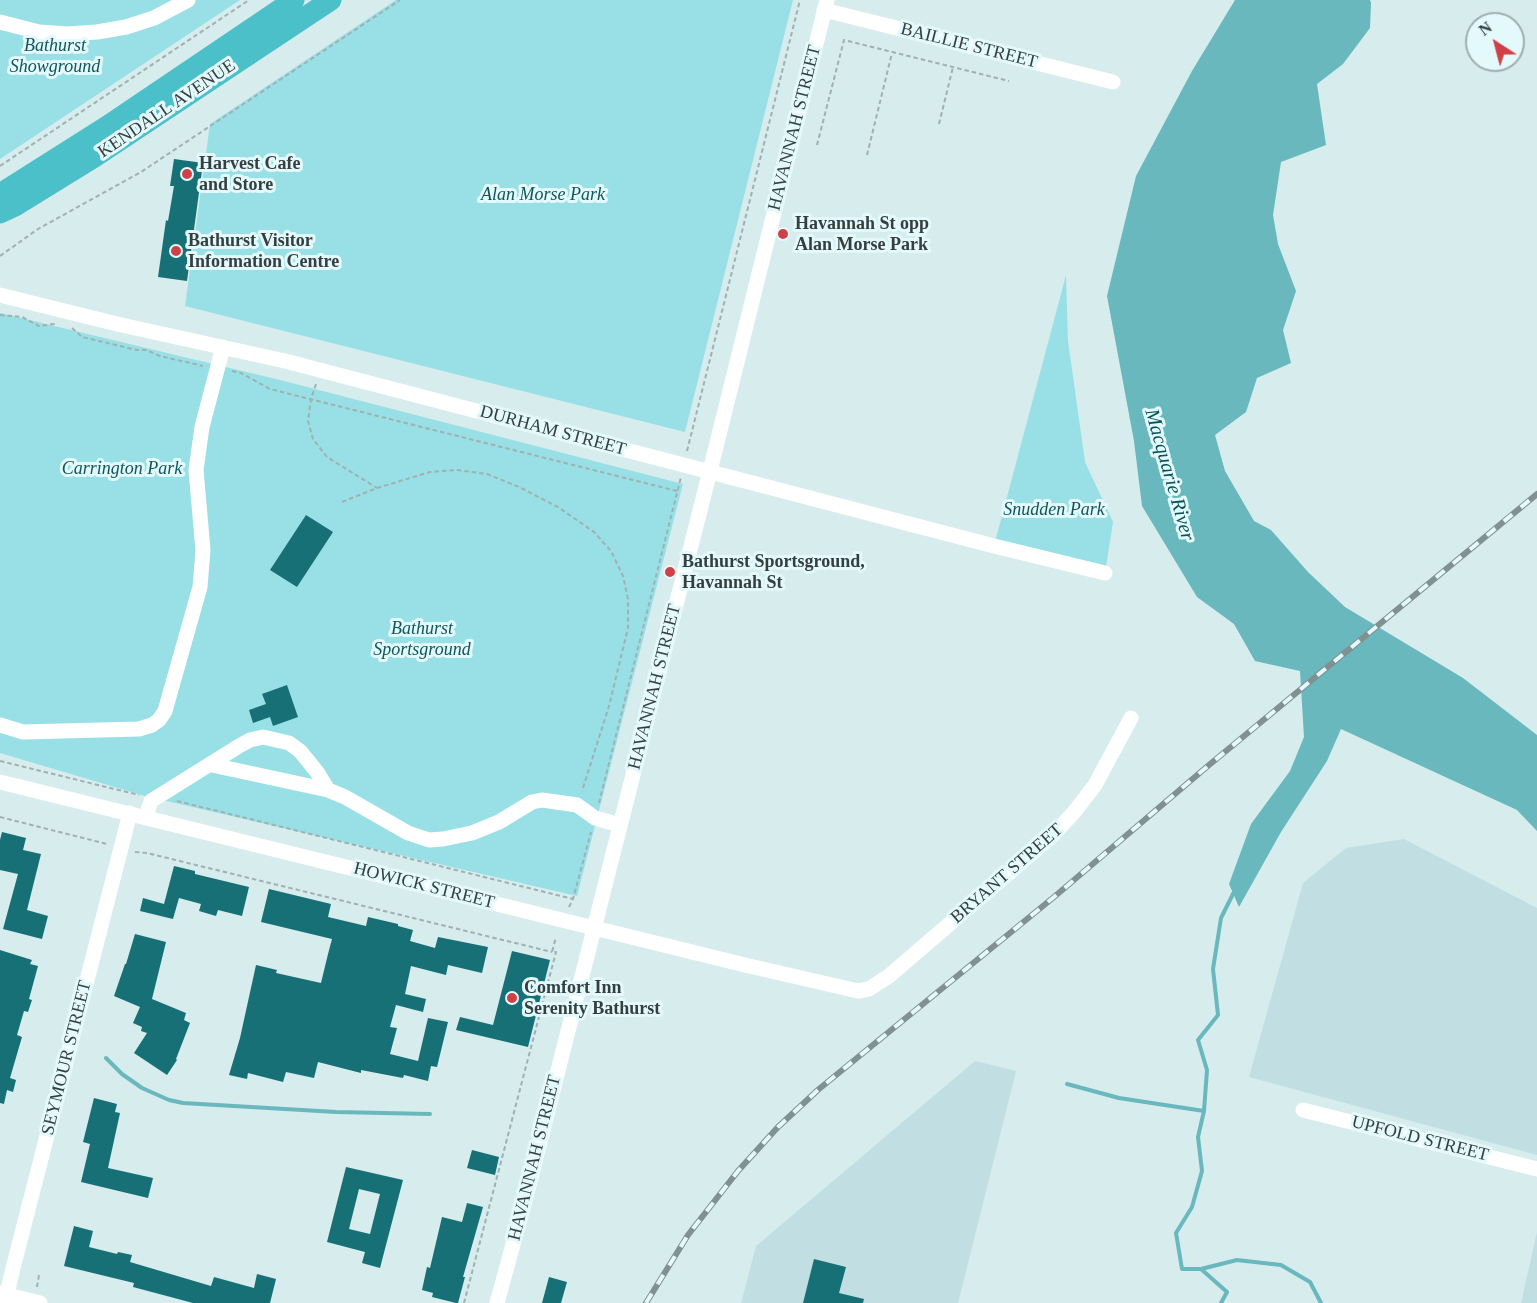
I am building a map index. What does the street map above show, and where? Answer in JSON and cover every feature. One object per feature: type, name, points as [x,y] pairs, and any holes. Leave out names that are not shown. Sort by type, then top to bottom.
[{"type":"highway","name":"KENDALL AVENUE","points":[[0,194],[98,133],[294,0]]},
{"type":"highway","name":"KENDALL AVENUE","points":[[0,213],[96,156],[331,0]]},
{"type":"street","points":[[0,22],[39,32],[67,34],[98,32],[126,27],[154,18],[188,0]]},
{"type":"street","name":"BAILLIE STREET","points":[[826,5],[1113,82]]},
{"type":"street","name":"HAVANNAH STREET","points":[[497,1303],[526,1197],[826,5]]},
{"type":"street","name":"DURHAM STREET","points":[[0,295],[321,370],[1105,573]]},
{"type":"street","points":[[0,725],[23,732],[139,729],[152,725],[165,711],[200,587],[203,550],[196,470],[202,428],[223,347]]},
{"type":"street","name":"BRYANT STREET","points":[[847,990],[869,989],[879,983],[1053,835],[1095,785],[1131,718]]},
{"type":"street","points":[[146,817],[151,801],[250,740],[263,737],[289,743],[300,751],[328,790]]},
{"type":"street","points":[[212,765],[328,790],[345,797],[416,837],[429,840],[472,833],[499,822],[532,802],[548,800],[577,805],[595,818],[620,825]]},
{"type":"street","name":"HOWICK STREET","points":[[0,782],[847,990]]},
{"type":"street","name":"SEYMOUR STREET","points":[[4,1297],[130,813]]},
{"type":"street","name":"UPFOLD STREET","points":[[1303,1110],[1537,1169]]},
{"type":"street","points":[[4,1297],[40,1303]]},
{"type":"path","points":[[0,166],[249,0]]},
{"type":"path","points":[[0,256],[38,229],[141,172],[400,0]]},
{"type":"path","points":[[567,911],[573,899],[595,818],[800,0]]},
{"type":"path","points":[[817,145],[844,40],[1009,81]]},
{"type":"path","points":[[867,155],[892,52]]},
{"type":"path","points":[[939,124],[953,67]]},
{"type":"path","points":[[0,315],[22,317],[39,326],[57,324]]},
{"type":"path","points":[[63,325],[82,337],[146,350],[200,366],[241,373],[270,389],[677,491]]},
{"type":"path","points":[[321,370],[311,399],[308,421],[313,439],[327,457],[377,488]]},
{"type":"path","points":[[342,502],[377,488],[430,472],[457,470],[487,474],[558,507],[594,532],[611,551],[623,576],[628,599],[628,628],[609,706],[577,805]]},
{"type":"path","points":[[0,761],[131,794],[159,796],[573,899]]},
{"type":"path","points":[[0,817],[121,849],[147,853],[556,952],[464,1303]]},
{"type":"path","points":[[552,952],[556,937]]},
{"type":"path","points":[[37,1287],[39,1275]]},
{"type":"shaded area","points":[[1404,839],[1537,908],[1537,1155],[1249,1077],[1303,883],[1346,848]]},
{"type":"shaded area","points":[[975,1061],[1016,1071],[958,1303],[741,1303],[756,1246]]},
{"type":"shaded area","points":[[1537,1232],[1537,1303],[1521,1303]]},
{"type":"green space","name":"Bathurst Showground","points":[[0,0],[240,0],[0,159]]},
{"type":"green space","name":"Alan Morse Park","points":[[396,0],[793,0],[685,432],[185,306],[210,124]]},
{"type":"green space","name":"Snudden Park","points":[[1066,275],[1068,341],[1085,462],[1113,522],[1105,573],[994,546]]},
{"type":"green space","name":"Bathurst Sportsground","points":[[0,313],[280,380],[683,484],[577,896],[145,796],[0,753]]},
{"type":"water","name":"Macquarie River","points":[[1235,0],[1370,0],[1371,3],[1370,28],[1343,64],[1317,84],[1326,145],[1281,162],[1273,215],[1278,244],[1296,291],[1283,330],[1291,363],[1257,378],[1246,412],[1215,435],[1225,471],[1254,521],[1271,530],[1308,572],[1345,607],[1463,678],[1537,735],[1537,831],[1517,810],[1341,729],[1327,761],[1281,832],[1239,907],[1229,884],[1251,824],[1290,771],[1304,737],[1300,671],[1255,661],[1234,624],[1197,597],[1142,506],[1134,441],[1107,296],[1136,176],[1192,71]]},
{"type":"building","points":[[174,159],[203,163],[187,281],[158,277],[166,220],[168,221],[174,186],[170,186]]},
{"type":"building","points":[[306,515],[333,532],[297,587],[270,570]]},
{"type":"building","points":[[287,685],[298,717],[273,726],[270,717],[253,723],[249,710],[266,704],[262,694]]},
{"type":"building","points":[[2,832],[26,838],[23,850],[41,854],[27,910],[48,916],[42,939],[3,929],[18,874],[0,870]]},
{"type":"building","points":[[174,866],[195,871],[195,874],[249,887],[242,916],[218,910],[216,916],[199,911],[201,904],[179,898],[173,919],[140,911],[143,898],[164,904]]},
{"type":"building","points":[[269,889],[331,904],[328,917],[366,926],[368,917],[398,924],[398,926],[413,930],[410,941],[435,948],[438,937],[488,947],[482,973],[448,965],[446,975],[411,966],[405,994],[426,999],[423,1012],[396,1005],[390,1027],[397,1028],[390,1054],[418,1061],[428,1018],[448,1022],[437,1067],[431,1066],[428,1081],[404,1075],[403,1078],[361,1070],[361,1073],[318,1062],[314,1078],[286,1072],[283,1082],[248,1073],[247,1079],[229,1075],[240,1038],[256,965],[277,970],[276,973],[321,983],[332,939],[261,922]]},
{"type":"building","points":[[135,934],[166,942],[152,999],[186,1013],[184,1020],[190,1023],[177,1060],[167,1075],[134,1053],[147,1033],[141,1031],[142,1027],[133,1023],[140,1007],[114,996]]},
{"type":"building","points":[[0,950],[32,960],[30,964],[38,966],[29,999],[32,1000],[28,1012],[24,1011],[17,1035],[22,1037],[10,1078],[16,1080],[13,1092],[7,1090],[4,1104],[0,1103]]},
{"type":"building","points":[[512,951],[550,960],[528,1047],[456,1030],[460,1017],[493,1025]]},
{"type":"building","points":[[94,1098],[117,1104],[115,1112],[120,1113],[108,1168],[153,1178],[148,1198],[81,1182],[90,1144],[83,1142]]},
{"type":"building","points":[[472,1150],[499,1157],[495,1175],[467,1168]]},
{"type":"building","points":[[346,1167],[403,1180],[380,1268],[362,1263],[365,1252],[327,1242]],"holes":[[[359,1189],[380,1194],[370,1234],[349,1229]]]},
{"type":"building","points":[[467,1203],[483,1207],[458,1303],[456,1303],[432,1297],[433,1293],[422,1290],[427,1267],[430,1268],[442,1217],[462,1222]]},
{"type":"building","points":[[74,1226],[93,1231],[89,1247],[132,1255],[130,1262],[211,1286],[214,1277],[254,1288],[257,1274],[276,1279],[270,1303],[193,1303],[133,1287],[134,1283],[64,1266]]},
{"type":"building","points":[[814,1259],[846,1267],[839,1293],[864,1299],[863,1303],[803,1303]]},
{"type":"building","points":[[549,1277],[567,1282],[561,1303],[542,1303]]},
{"type":"waterway","points":[[1235,890],[1221,918],[1213,969],[1218,1015],[1198,1040],[1207,1070],[1204,1111],[1198,1137],[1202,1171],[1192,1207],[1176,1233],[1182,1269],[1201,1269],[1237,1260],[1281,1265],[1310,1282],[1321,1303]]},
{"type":"waterway","points":[[106,1058],[122,1074],[142,1088],[169,1100],[183,1103],[336,1112],[430,1114]]},
{"type":"waterway","points":[[1067,1084],[1119,1098],[1204,1111]]},
{"type":"waterway","points":[[1201,1269],[1227,1292],[1221,1303]]},
{"type":"railway","points":[[646,1303],[688,1235],[738,1171],[778,1127],[819,1089],[1054,897],[1209,765],[1537,494]]},
{"type":"place","name":"Harvest Cafe and Store","points":[[187,174]]},
{"type":"place","name":"Havannah St opp Alan Morse Park","points":[[783,234]]},
{"type":"place","name":"Bathurst Visitor Information Centre","points":[[176,251]]},
{"type":"place","name":"Bathurst Sportsground, Havannah St","points":[[670,572]]},
{"type":"place","name":"Comfort Inn Serenity Bathurst","points":[[512,998]]},
{"type":"park label","name":"Carrington Park","points":[[122,469]]}]
